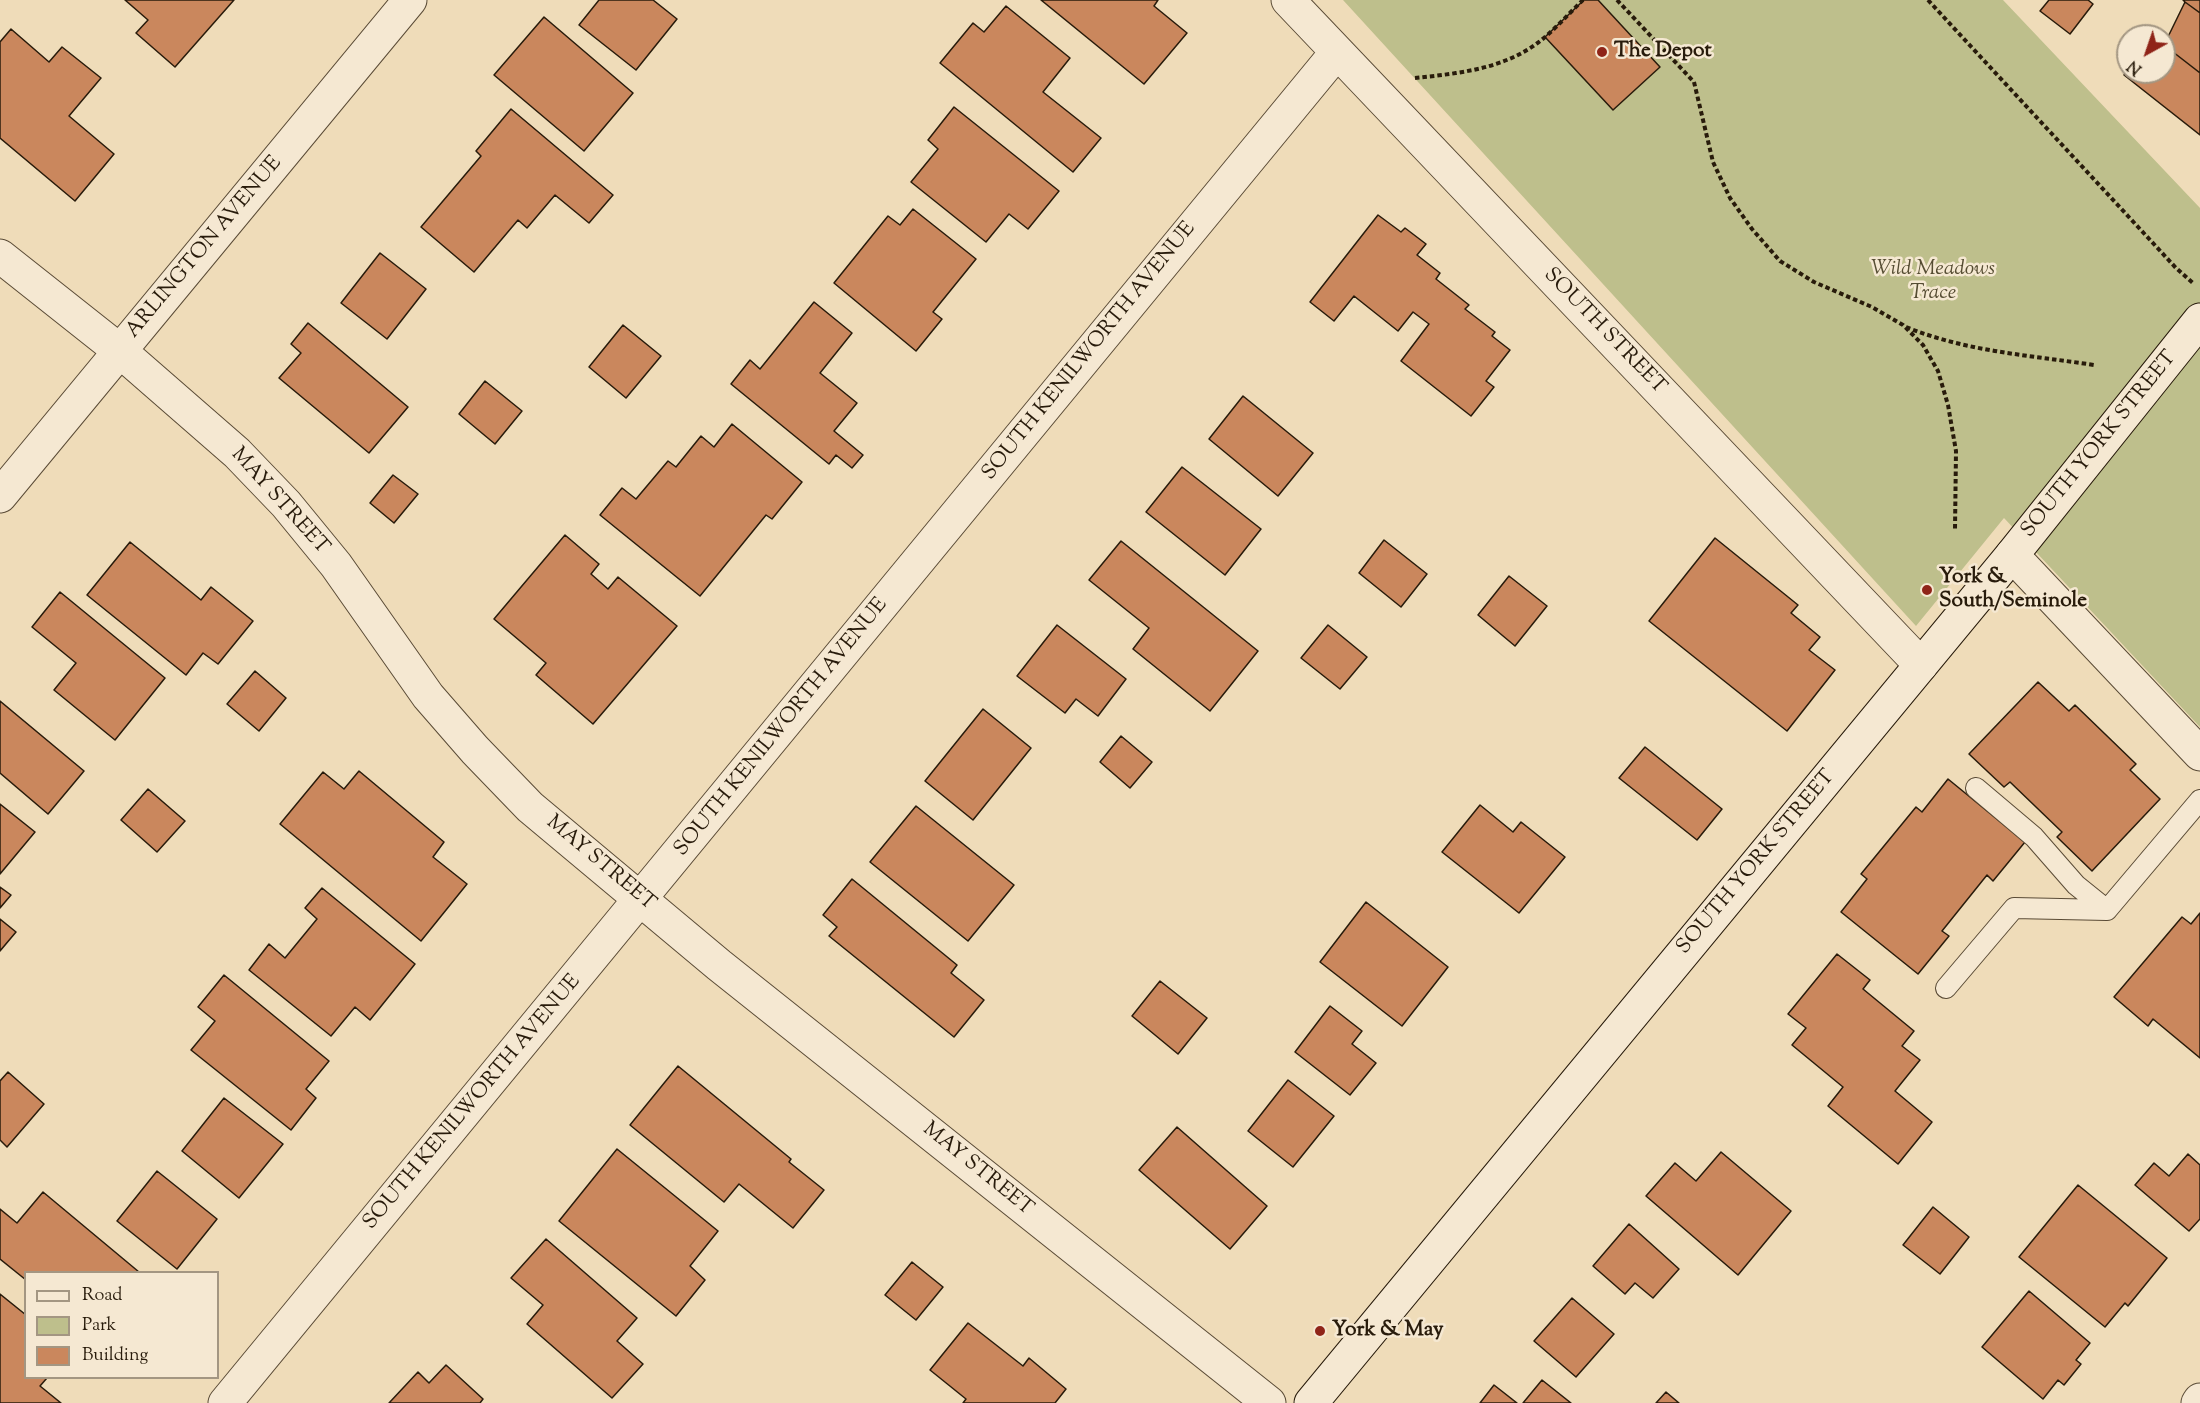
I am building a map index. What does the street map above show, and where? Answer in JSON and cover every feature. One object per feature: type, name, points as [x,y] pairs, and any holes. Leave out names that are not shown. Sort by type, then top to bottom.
[{"type":"street","name":"ARLINGTON AVENUE","points":[[0,496],[410,0]]},
{"type":"street","name":"SOUTH STREET","points":[[1288,0],[1921,665]]},
{"type":"street","name":"SOUTH KENILWORTH AVENUE","points":[[225,1403],[1337,52]]},
{"type":"street","name":"MAY STREET","points":[[0,256],[120,351],[237,453],[286,504],[336,565],[428,696],[475,750],[530,807],[729,972],[1269,1403]]},
{"type":"street","name":"SOUTH YORK STREET","points":[[1311,1403],[2012,555],[2200,320]]},
{"type":"street","points":[[2012,555],[2200,754]]},
{"type":"lane","points":[[1976,788],[2034,837],[2076,885],[2107,910]]},
{"type":"lane","points":[[2107,910],[2200,801]]},
{"type":"lane","points":[[1946,988],[2014,908],[2107,910]]},
{"type":"path","points":[[1367,83],[1448,75],[1495,65],[1529,49],[1583,0]]},
{"type":"path","points":[[1617,0],[1694,82],[1713,162],[1730,198],[1752,229],[1780,261],[1814,282],[1941,341],[1973,349],[2094,365]]},
{"type":"path","points":[[1928,0],[2176,268],[2191,281]]},
{"type":"path","points":[[1903,325],[1923,345],[1933,363],[1948,405],[1956,451],[1955,529]]},
{"type":"green space","name":"Wild Meadows Trace","points":[[1343,0],[2003,0],[2200,208],[2200,727],[2004,518],[1916,626]]},
{"type":"building","points":[[125,0],[234,0],[175,67],[136,33],[148,20]]},
{"type":"building","points":[[599,0],[653,0],[677,19],[636,70],[579,25]]},
{"type":"building","points":[[1041,0],[1158,0],[1154,6],[1187,33],[1144,84]]},
{"type":"building","name":"The Depot","points":[[1584,0],[1598,0],[1660,67],[1613,110],[1545,37]]},
{"type":"building","points":[[2049,0],[2088,0],[2093,4],[2070,34],[2040,11]]},
{"type":"building","points":[[2183,0],[2200,0],[2200,13],[2185,2]]},
{"type":"building","points":[[2185,2],[2200,13],[2200,73],[2176,54],[2174,24]]},
{"type":"building","points":[[1006,6],[1070,58],[1043,92],[1101,138],[1073,172],[940,63],[973,23],[984,32]]},
{"type":"building","points":[[544,17],[633,93],[584,151],[494,75]]},
{"type":"building","points":[[11,29],[49,62],[62,47],[101,78],[69,116],[114,154],[75,201],[0,138],[0,42]]},
{"type":"building","points":[[2176,54],[2200,73],[2200,135],[2135,84],[2176,84]]},
{"type":"building","points":[[954,107],[1059,191],[1028,229],[1009,214],[986,242],[911,182],[938,149],[928,140]]},
{"type":"building","points":[[511,109],[613,195],[589,223],[555,195],[527,228],[518,220],[474,272],[421,227],[481,156],[476,151]]},
{"type":"building","points":[[913,209],[976,259],[933,312],[942,319],[916,351],[834,283],[888,216],[900,225]]},
{"type":"building","points":[[1378,215],[1401,232],[1405,228],[1426,244],[1417,255],[1440,273],[1436,279],[1469,305],[1465,309],[1495,332],[1492,336],[1510,350],[1486,381],[1494,387],[1471,416],[1401,361],[1429,324],[1413,312],[1398,331],[1354,296],[1334,321],[1310,302]]},
{"type":"building","points":[[380,253],[426,289],[387,339],[341,303]]},
{"type":"building","points":[[814,302],[852,333],[820,373],[857,403],[834,431],[863,455],[852,468],[836,455],[829,464],[731,384],[750,360],[760,369]]},
{"type":"building","points":[[308,323],[408,407],[369,453],[279,378],[301,353],[291,344]]},
{"type":"building","points":[[623,325],[661,356],[626,398],[589,367]]},
{"type":"building","points":[[485,381],[522,411],[495,444],[459,414]]},
{"type":"building","points":[[1243,396],[1313,453],[1278,496],[1209,439]]},
{"type":"building","points":[[732,424],[802,482],[772,519],[766,515],[700,596],[600,515],[622,488],[636,499],[668,461],[676,467],[701,436],[714,447]]},
{"type":"building","points":[[1182,467],[1261,529],[1225,575],[1146,512]]},
{"type":"building","points":[[393,475],[418,494],[394,523],[370,503]]},
{"type":"building","points":[[565,535],[599,564],[591,574],[608,589],[618,577],[677,626],[593,724],[536,675],[546,663],[494,619]]},
{"type":"building","points":[[1715,538],[1798,605],[1791,613],[1820,637],[1809,650],[1835,670],[1787,731],[1649,621]]},
{"type":"building","points":[[1384,540],[1427,574],[1401,607],[1359,573]]},
{"type":"building","points":[[1121,541],[1258,651],[1210,711],[1133,649],[1149,628],[1089,580]]},
{"type":"building","points":[[130,542],[201,600],[211,587],[253,621],[218,664],[203,653],[186,675],[87,595]]},
{"type":"building","points":[[1509,576],[1547,606],[1515,646],[1478,615]]},
{"type":"building","points":[[60,592],[165,678],[115,740],[54,690],[76,663],[32,627]]},
{"type":"building","points":[[1057,625],[1126,679],[1098,716],[1076,699],[1065,713],[1017,676]]},
{"type":"building","points":[[1328,625],[1367,657],[1340,689],[1301,658]]},
{"type":"building","points":[[255,671],[286,698],[259,731],[227,704]]},
{"type":"building","points":[[2038,682],[2069,711],[2075,705],[2136,764],[2130,770],[2160,799],[2092,871],[2057,837],[2062,832],[2010,782],[2004,787],[1969,754]]},
{"type":"building","points":[[0,701],[84,771],[48,814],[0,773]]},
{"type":"building","points":[[983,709],[1031,748],[973,820],[925,781]]},
{"type":"building","points":[[1121,736],[1152,762],[1130,788],[1100,762]]},
{"type":"building","points":[[1645,747],[1722,809],[1697,840],[1619,778]]},
{"type":"building","points":[[359,771],[444,842],[433,857],[467,884],[421,941],[280,824],[323,772],[344,789]]},
{"type":"building","points":[[1948,779],[2025,842],[1993,881],[1987,875],[1942,931],[1949,936],[1918,974],[1841,912],[1867,879],[1861,874],[1916,807],[1922,812]]},
{"type":"building","points":[[148,789],[185,821],[157,852],[121,820]]},
{"type":"building","points":[[0,804],[35,832],[0,874]]},
{"type":"building","points":[[1480,805],[1513,832],[1521,822],[1565,857],[1519,913],[1442,852]]},
{"type":"building","points":[[916,806],[1014,885],[968,941],[870,862]]},
{"type":"building","points":[[852,879],[957,965],[951,973],[984,1000],[954,1037],[829,936],[837,927],[823,915]]},
{"type":"building","points":[[0,887],[11,895],[0,908]]},
{"type":"building","points":[[322,888],[415,964],[370,1020],[355,1007],[331,1036],[249,970],[269,944],[285,958],[317,919],[305,908]]},
{"type":"building","points":[[1366,902],[1448,967],[1402,1026],[1320,962]]},
{"type":"building","points":[[2200,913],[2200,1058],[2153,1019],[2148,1026],[2114,997],[2182,917],[2191,924]]},
{"type":"building","points":[[0,919],[16,932],[0,951]]},
{"type":"building","points":[[1837,954],[1870,980],[1863,989],[1914,1031],[1902,1046],[1920,1060],[1895,1091],[1932,1122],[1898,1164],[1828,1106],[1843,1087],[1792,1045],[1806,1028],[1788,1014]]},
{"type":"building","points":[[224,975],[329,1061],[306,1089],[316,1098],[291,1130],[191,1050],[215,1021],[198,1007]]},
{"type":"building","points":[[1160,981],[1207,1018],[1178,1054],[1132,1016]]},
{"type":"building","points":[[1330,1006],[1362,1031],[1352,1044],[1376,1063],[1350,1095],[1295,1052]]},
{"type":"building","points":[[678,1066],[791,1159],[789,1162],[824,1190],[793,1228],[739,1184],[724,1202],[630,1125]]},
{"type":"building","points":[[8,1072],[44,1104],[7,1147],[0,1140],[0,1081]]},
{"type":"building","points":[[1288,1080],[1334,1116],[1293,1167],[1248,1131]]},
{"type":"building","points":[[224,1098],[283,1144],[239,1198],[182,1151]]},
{"type":"building","points":[[1177,1127],[1267,1206],[1230,1249],[1139,1170]]},
{"type":"building","points":[[617,1149],[718,1231],[690,1266],[705,1280],[676,1316],[559,1221]]},
{"type":"building","points":[[1721,1152],[1791,1211],[1738,1275],[1646,1196],[1675,1163],[1696,1181]]},
{"type":"building","points":[[2188,1154],[2200,1165],[2200,1219],[2189,1231],[2135,1185],[2154,1163],[2169,1176]]},
{"type":"building","points":[[157,1171],[217,1219],[177,1269],[117,1221]]},
{"type":"building","points":[[2078,1185],[2167,1258],[2128,1306],[2125,1303],[2105,1327],[2019,1257]]},
{"type":"building","points":[[43,1192],[138,1271],[24,1271],[24,1278],[0,1259],[0,1209],[17,1223]]},
{"type":"building","points":[[1933,1207],[1969,1237],[1940,1274],[1903,1245]]},
{"type":"building","points":[[1629,1224],[1679,1269],[1653,1298],[1635,1283],[1625,1294],[1593,1266]]},
{"type":"building","points":[[546,1239],[637,1318],[617,1341],[643,1364],[612,1398],[527,1324],[543,1305],[511,1278]]},
{"type":"building","points":[[912,1262],[943,1287],[916,1320],[885,1295]]},
{"type":"building","points":[[2029,1291],[2090,1343],[2076,1360],[2081,1364],[2064,1385],[2058,1380],[2043,1399],[1982,1347]]},
{"type":"building","points":[[0,1294],[24,1313],[24,1379],[46,1379],[40,1386],[61,1403],[0,1403]]},
{"type":"building","points":[[1572,1298],[1614,1334],[1576,1377],[1534,1341]]},
{"type":"building","points":[[968,1323],[1023,1366],[1029,1358],[1066,1389],[1055,1403],[963,1403],[966,1399],[930,1370]]},
{"type":"building","points":[[446,1365],[483,1399],[480,1403],[389,1403],[418,1372],[429,1383]]},
{"type":"building","points":[[1542,1380],[1571,1403],[1523,1403]]},
{"type":"building","points":[[1494,1385],[1517,1403],[1480,1403]]},
{"type":"building","points":[[1666,1392],[1679,1403],[1656,1403]]},
{"type":"place","name":"The Depot","points":[[1602,52]]},
{"type":"place","name":"York & South/Seminole","points":[[1927,590]]},
{"type":"place","name":"York & May","points":[[1320,1331]]}]
